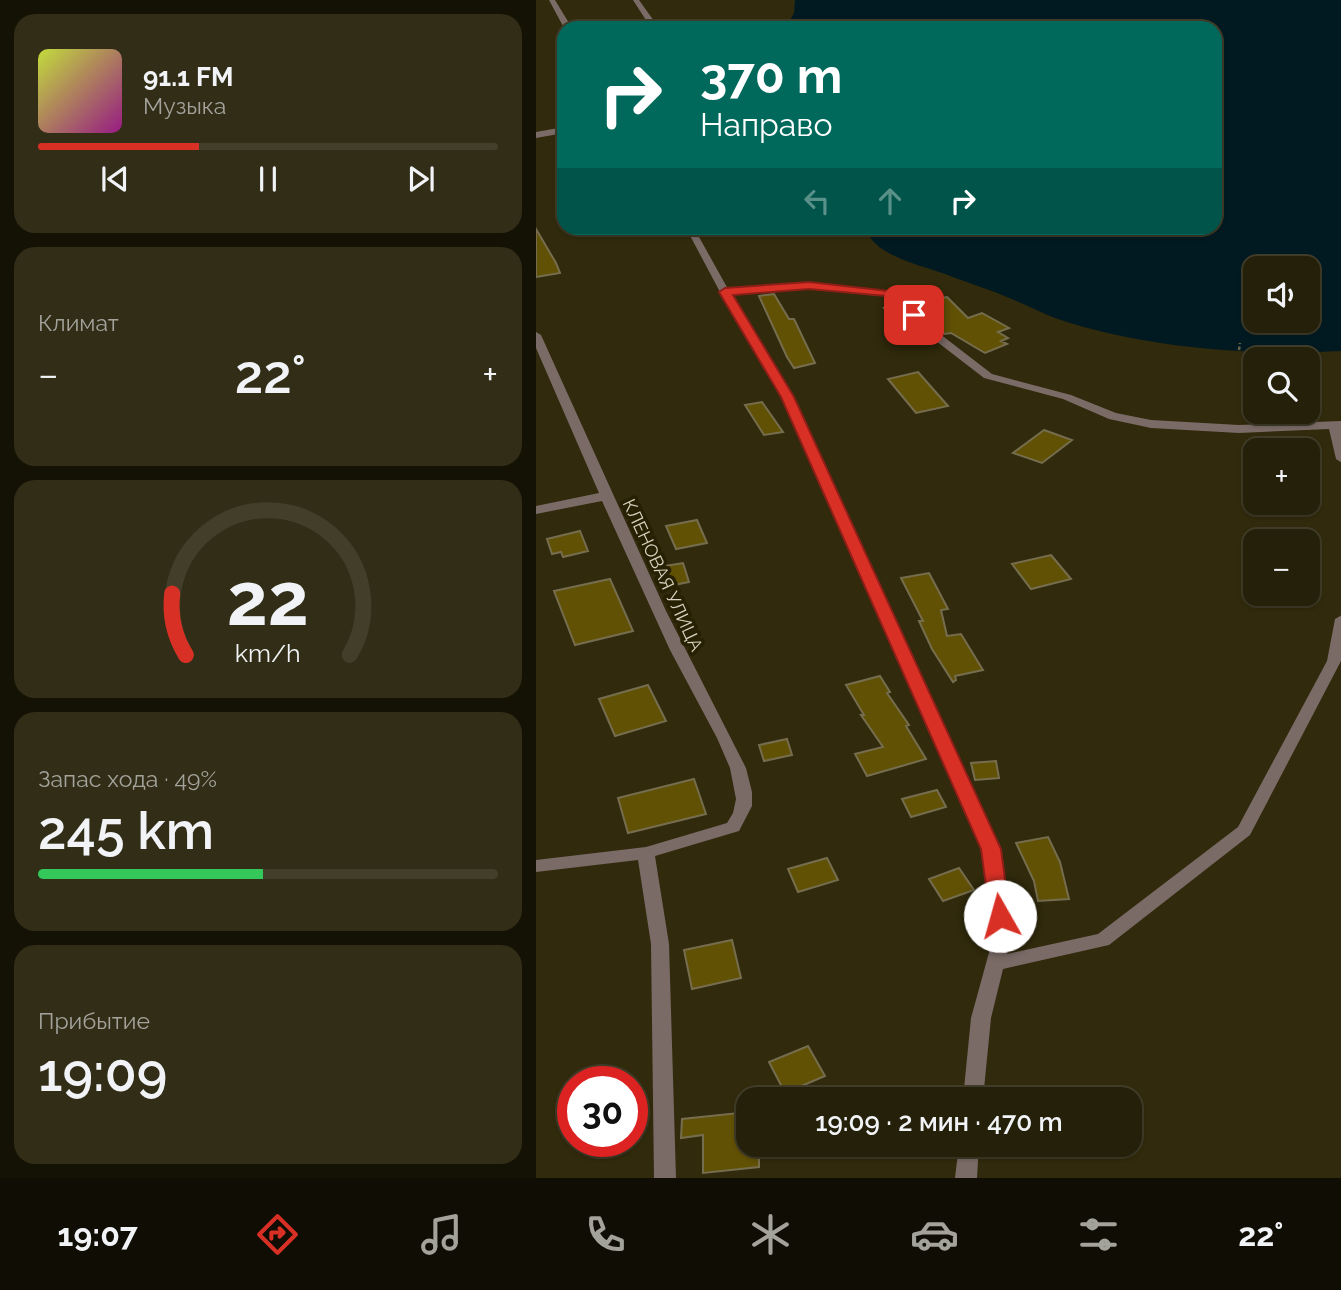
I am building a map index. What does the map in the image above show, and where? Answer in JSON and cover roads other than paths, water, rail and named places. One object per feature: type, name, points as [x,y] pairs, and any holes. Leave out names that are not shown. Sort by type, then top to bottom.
[{"type":"street","points":[[552,0],[564,21]]},
{"type":"street","points":[[636,0],[650,21]]},
{"type":"street","points":[[536,135],[557,131]]},
{"type":"street","points":[[694,235],[788,397],[991,849],[1002,938],[982,1018],[974,1087]]},
{"type":"street","points":[[725,292],[809,286],[903,295],[911,303],[914,315],[927,329],[988,376],[1067,397],[1113,416],[1151,424],[1213,428],[1338,425],[1342,459]]},
{"type":"street","name":"КЛЕНОВАЯ УЛИЦА","points":[[536,335],[605,496],[688,674],[738,768],[745,803],[743,816],[733,827],[646,853]]},
{"type":"street","points":[[536,510],[605,496]]},
{"type":"street","points":[[995,964],[1103,940],[1244,831],[1334,661],[1342,619]]},
{"type":"street","points":[[536,866],[646,853],[660,944],[665,1178]]},
{"type":"street","points":[[966,1178],[968,1157]]},
{"type":"water","points":[[795,0],[1341,0],[1341,351],[1320,352],[1320,347],[1243,347],[1243,351],[1198,348],[1091,329],[1052,317],[997,293],[898,258],[877,245],[870,237],[869,235],[1222,235],[1222,21],[790,21],[794,13]]}]
